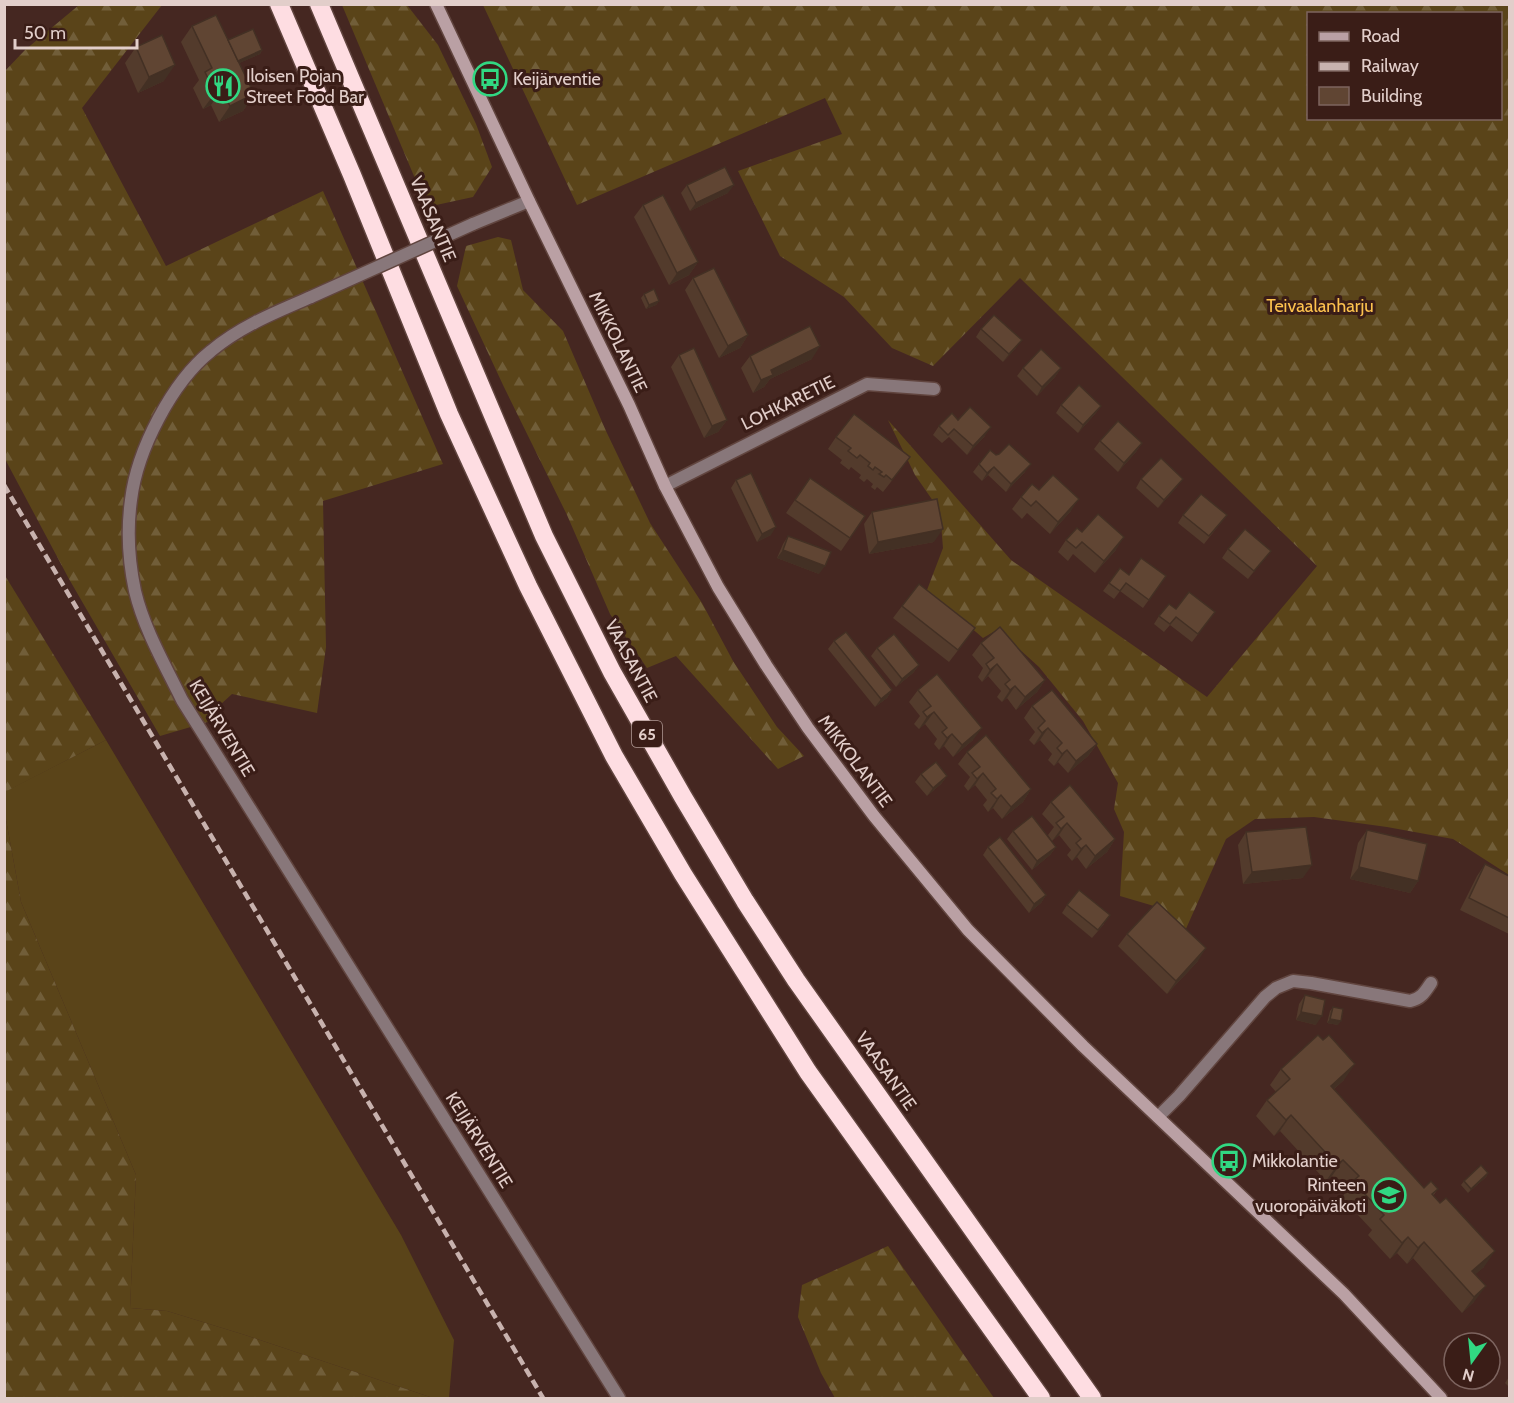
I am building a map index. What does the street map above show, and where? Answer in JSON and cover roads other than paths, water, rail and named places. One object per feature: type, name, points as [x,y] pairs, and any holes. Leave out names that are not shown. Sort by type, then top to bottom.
[{"type":"highway","name":"65","points":[[279,4],[352,175],[449,414],[528,586],[614,756],[683,874],[808,1072],[1041,1398]]},
{"type":"highway","name":"VAASANTIE","points":[[319,4],[544,536],[612,672],[745,902],[796,980],[1092,1398]]},
{"type":"main road","name":"MIKKOLANTIE","points":[[436,4],[665,486],[718,587],[808,728],[874,816],[968,930],[1075,1038],[1344,1294],[1441,1398]]},
{"type":"street","name":"KEIJÄRVENTIE","points":[[529,201],[266,316],[210,351],[185,376],[146,446],[131,500],[129,522],[131,570],[135,593],[148,628],[182,700],[619,1398]]},
{"type":"street","name":"LOHKARETIE","points":[[665,486],[867,384],[934,389]]},
{"type":"street","points":[[1158,1117],[1276,988],[1293,981],[1410,1001],[1424,994],[1431,983]]},
{"type":"railway","points":[[4,485],[543,1398]]},
{"type":"place","name":"Keijärventie","points":[[490,79]]},
{"type":"place","name":"Iloisen Pojan Street Food Bar","points":[[223,86]]},
{"type":"place","name":"Mikkolantie","points":[[1229,1161]]},
{"type":"place","name":"Rinteen vuoropäiväkoti","points":[[1389,1195]]},
{"type":"park label","name":"Teivaalanharju","points":[[1320,306]]}]
